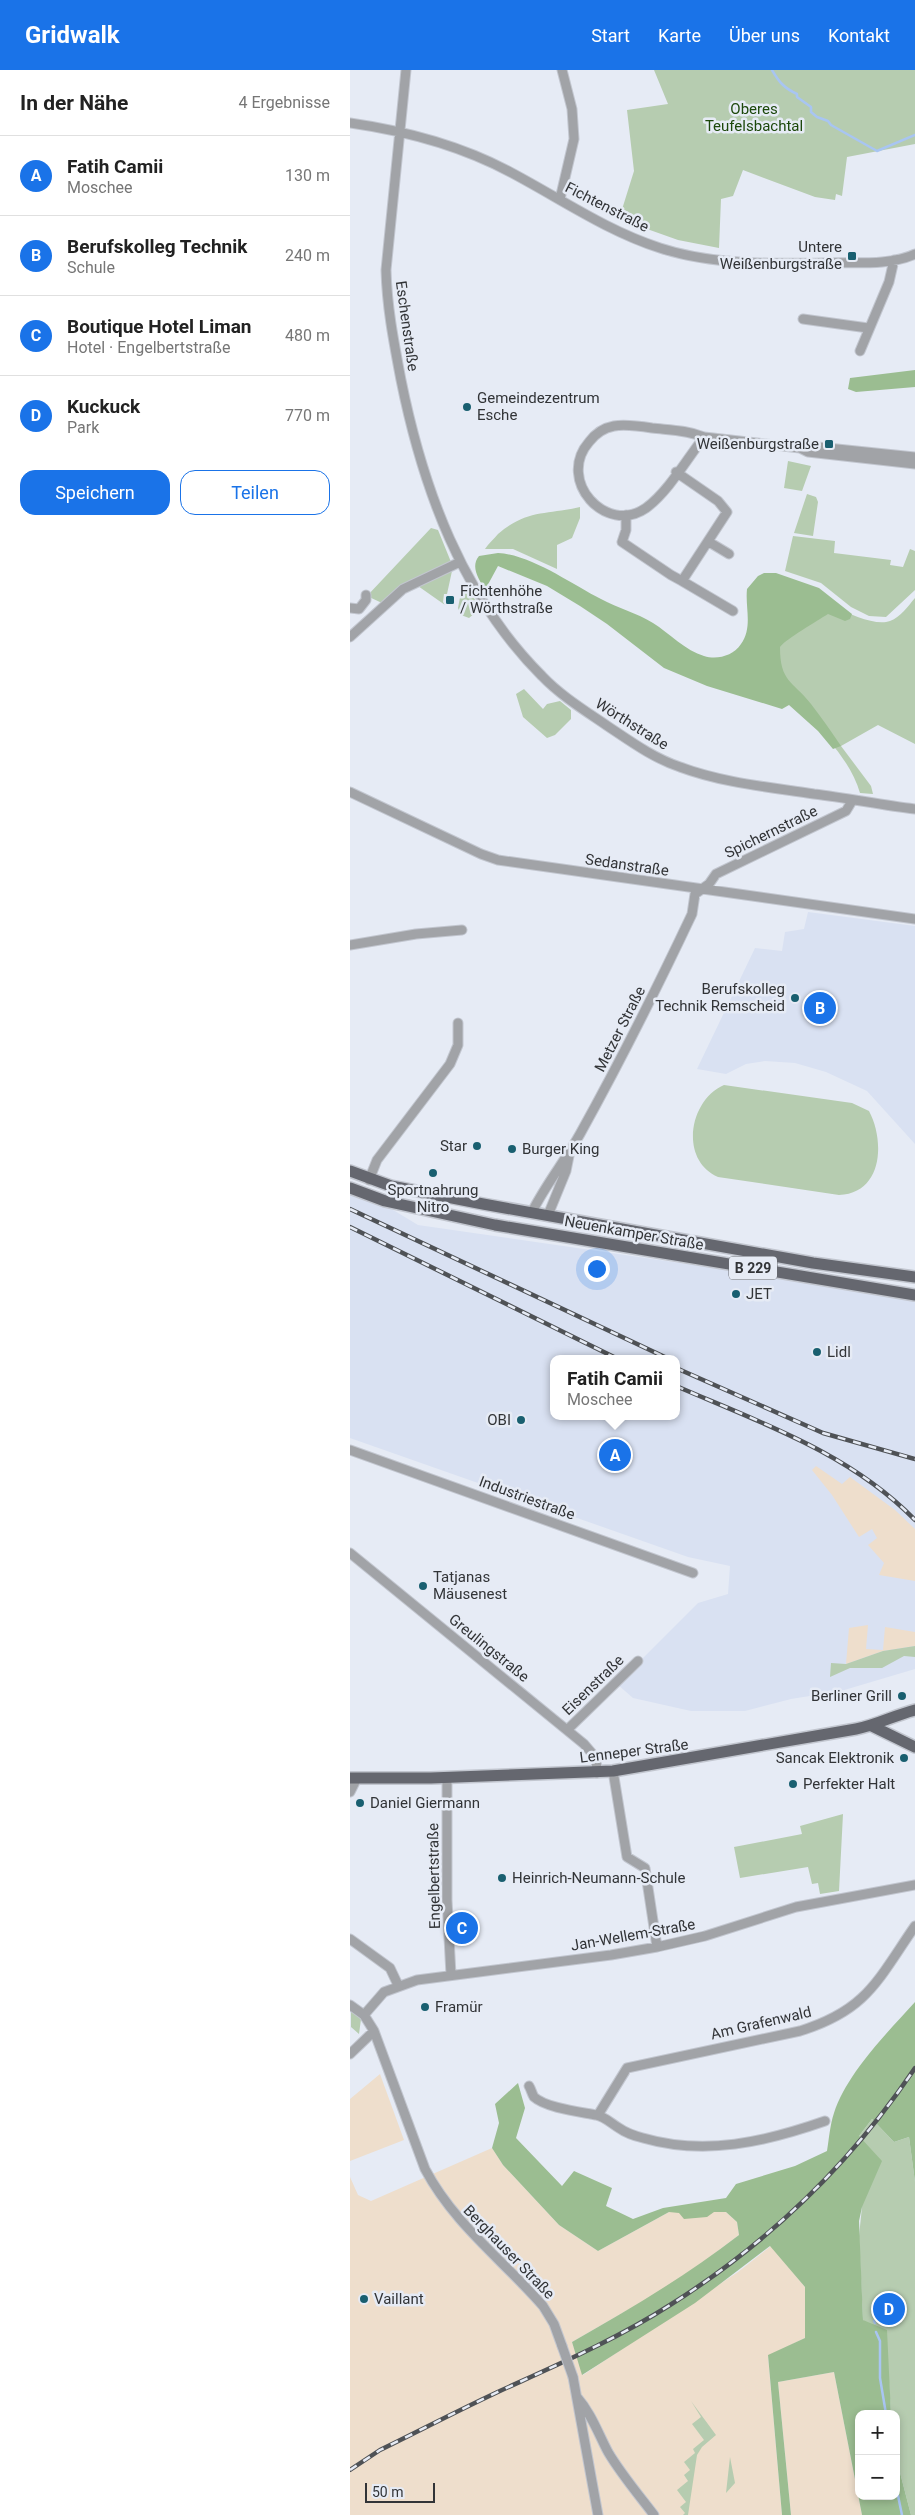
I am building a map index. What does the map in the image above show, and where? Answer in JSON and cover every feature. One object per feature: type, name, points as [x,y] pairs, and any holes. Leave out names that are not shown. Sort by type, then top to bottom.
[{"type":"main road","name":"Neuenkamper Straße","points":[[350,1171],[369,1180],[391,1186],[805,1261],[915,1277]]},
{"type":"main road","name":"Neuenkamper Straße","points":[[350,1188],[411,1208],[526,1230],[915,1294]]},
{"type":"main road","points":[[526,1230],[532,1212]]},
{"type":"main road","points":[[540,1232],[548,1214]]},
{"type":"main road","name":"Lenneper Straße","points":[[353,1778],[613,1772],[761,1748],[872,1726],[890,1717],[915,1710]]},
{"type":"main road","points":[[872,1726],[915,1746]]},
{"type":"street","name":"Eschenstraße","points":[[406,70],[386,270],[387,302],[401,381],[417,452],[441,521]]},
{"type":"street","points":[[560,199],[574,139],[572,109],[562,70]]},
{"type":"street","name":"Fichtenstraße","points":[[350,123],[399,132],[443,144],[484,160],[625,235],[660,248],[696,257],[758,262],[894,260],[915,254]]},
{"type":"street","points":[[860,351],[868,328],[889,282],[894,260]]},
{"type":"street","points":[[803,319],[868,328]]},
{"type":"street","points":[[704,437],[660,494],[646,508],[626,515],[606,512],[585,496],[578,472],[580,458],[594,436],[612,426],[629,425],[692,432],[704,437],[800,448],[808,452],[915,464]]},
{"type":"street","points":[[800,448],[808,446],[915,457]]},
{"type":"street","points":[[676,472],[718,501],[727,512],[682,581]]},
{"type":"street","points":[[626,515],[626,530],[622,542],[663,570],[733,611]]},
{"type":"street","name":"Wörthstraße","points":[[441,521],[460,562],[501,628],[543,678],[582,708],[647,752],[679,767],[711,776],[915,809]]},
{"type":"street","points":[[709,542],[729,554]]},
{"type":"street","points":[[350,637],[403,589],[460,562]]},
{"type":"street","points":[[350,608],[359,609],[366,600],[366,595]]},
{"type":"street","name":"Sedanstraße","points":[[350,792],[481,854],[498,860],[915,919]]},
{"type":"street","name":"Spichernstraße","points":[[701,889],[709,884],[716,874],[846,811],[852,800]]},
{"type":"street","name":"Metzer Straße","points":[[532,1212],[554,1174],[570,1153],[674,952],[692,914],[694,894],[701,889]]},
{"type":"street","points":[[350,945],[416,934],[462,930]]},
{"type":"street","points":[[369,1180],[377,1160],[450,1064],[458,1045],[458,1023]]},
{"type":"street","name":"Metzer Straße","points":[[548,1214],[566,1171],[570,1153]]},
{"type":"street","name":"Industriestraße","points":[[350,1450],[694,1573]]},
{"type":"street","name":"Greulingstraße","points":[[350,1553],[591,1751],[596,1758],[597,1773]]},
{"type":"street","name":"Eisenstraße","points":[[567,1730],[638,1661]]},
{"type":"street","points":[[613,1772],[627,1857],[645,1868],[657,1947]]},
{"type":"street","name":"Engelbertstraße","points":[[447,1777],[447,1908],[451,1975]]},
{"type":"street","points":[[350,1792],[353,1778]]},
{"type":"street","name":"Jan-Wellem-Straße","points":[[364,2015],[379,1996],[398,1985],[451,1975],[611,1955],[657,1947],[705,1936],[796,1907],[915,1885]]},
{"type":"street","name":"Am Grafenwald","points":[[598,2115],[627,2068],[800,2030],[823,2023],[842,2014],[870,1992],[915,1926]]},
{"type":"street","points":[[350,1939],[390,1968],[398,1985]]},
{"type":"street","name":"Berghauser Straße","points":[[350,2005],[364,2015],[374,2031],[425,2169],[435,2188],[454,2215],[543,2306],[554,2324],[578,2397],[585,2406],[618,2467],[654,2515]]},
{"type":"street","points":[[350,2054],[374,2031]]},
{"type":"street","points":[[529,2086],[534,2096],[548,2103],[581,2113],[598,2115],[620,2130],[636,2136],[690,2148],[708,2148],[778,2137],[825,2121]]},
{"type":"street","points":[[578,2397],[579,2420],[598,2515]]},
{"type":"shaded area","points":[[808,912],[915,926],[915,1144],[867,1091],[826,1072],[795,1063],[765,1061],[746,1064],[726,1074],[697,1069],[755,948],[782,951],[785,932],[804,929]]},
{"type":"shaded area","points":[[350,1184],[418,1225],[915,1297],[915,1669],[841,1691],[791,1699],[745,1711],[691,1711],[633,1698],[617,1684],[698,1603],[728,1594],[730,1566],[688,1557],[350,1438]]},
{"type":"shaded area","points":[[816,1466],[842,1484],[850,1477],[895,1510],[915,1529],[915,1581],[879,1575],[884,1563],[868,1545],[877,1538],[872,1529],[859,1537],[832,1495],[812,1470]]},
{"type":"shaded area","points":[[868,1625],[866,1649],[883,1650],[885,1627],[915,1632],[915,1646],[883,1651],[846,1664],[849,1628]]},
{"type":"shaded area","points":[[380,2074],[404,2140],[350,2161],[350,2099]]},
{"type":"shaded area","points":[[492,2148],[503,2165],[559,2225],[598,2251],[669,2212],[726,2212],[737,2222],[739,2235],[710,2257],[659,2292],[572,2342],[583,2375],[738,2272],[771,2246],[805,2287],[805,2338],[768,2356],[782,2515],[350,2515],[350,2177],[358,2195],[371,2201]]},
{"type":"shaded area","points":[[834,2372],[855,2479],[855,2500],[859,2500],[862,2515],[791,2515],[778,2382]]},
{"type":"green space","name":"Oberes Teufelsbachtal","points":[[654,70],[915,70],[915,144],[847,157],[842,196],[836,194],[835,200],[815,197],[743,170],[733,196],[721,199],[719,248],[678,240],[619,219],[634,171],[627,110],[668,104]]},
{"type":"green space","points":[[915,370],[915,387],[856,392],[848,389],[850,378]]},
{"type":"green space","points":[[788,461],[811,466],[802,491],[784,488]]},
{"type":"green space","points":[[807,494],[816,497],[818,502],[813,536],[794,533]]},
{"type":"green space","points":[[580,507],[580,518],[572,538],[557,545],[557,569],[513,549],[485,549],[498,534],[518,520],[538,514]]},
{"type":"green space","points":[[431,528],[438,530],[451,562],[382,603],[367,596]]},
{"type":"green space","points":[[793,536],[835,541],[834,553],[891,560],[890,565],[903,567],[910,549],[915,551],[915,590],[886,617],[869,616],[851,607],[821,583],[785,571]]},
{"type":"green space","points":[[498,553],[511,555],[538,564],[601,599],[647,619],[697,654],[714,658],[734,652],[745,638],[748,624],[747,589],[758,576],[764,573],[776,573],[819,588],[852,614],[850,619],[845,621],[828,614],[795,635],[780,647],[782,667],[788,680],[811,704],[841,746],[833,749],[818,731],[789,705],[782,709],[707,686],[664,668],[607,624],[547,586],[498,566],[485,590],[476,573],[476,560],[479,556]]},
{"type":"green space","points":[[452,571],[447,594],[444,594],[443,602],[445,605],[418,586]]},
{"type":"green space","points":[[783,578],[852,615],[879,622],[890,621],[898,617],[915,598],[915,744],[878,725],[841,746],[871,786],[873,794],[860,793],[854,776],[833,745],[806,716],[763,678]]},
{"type":"green space","points":[[462,587],[468,587],[478,605],[475,613],[469,618],[461,615],[458,608]]},
{"type":"green space","points":[[524,689],[543,709],[547,704],[560,701],[571,710],[571,719],[555,735],[547,738],[523,717],[516,694]]},
{"type":"green space","points":[[724,1085],[852,1103],[869,1111],[877,1136],[878,1150],[872,1175],[864,1185],[854,1192],[839,1195],[718,1177],[706,1169],[698,1158],[693,1130],[696,1116],[703,1103],[712,1093]]},
{"type":"green space","points":[[915,1646],[915,1657],[904,1656],[882,1668],[850,1668],[830,1677],[831,1663],[846,1664],[883,1651]]},
{"type":"green space","points":[[843,1814],[839,1891],[820,1894],[818,1883],[812,1884],[808,1867],[740,1878],[734,1847],[802,1834],[800,1826]]},
{"type":"green space","points":[[915,2002],[915,2182],[909,2137],[894,2142],[872,2119],[859,2136],[882,2161],[862,2207],[859,2221],[863,2320],[887,2330],[891,2410],[855,2410],[855,2479],[834,2372],[778,2382],[791,2515],[782,2515],[768,2355],[805,2338],[805,2287],[770,2246],[695,2303],[582,2375],[572,2342],[657,2292],[719,2250],[739,2235],[737,2222],[726,2212],[714,2212],[707,2217],[684,2219],[679,2213],[669,2212],[598,2251],[559,2225],[503,2165],[492,2148],[499,2123],[495,2104],[518,2083],[525,2108],[516,2138],[562,2186],[574,2171],[612,2188],[606,2206],[633,2219],[663,2208],[726,2198],[736,2184],[795,2166],[827,2151],[834,2113],[840,2098],[858,2068],[880,2040]]},
{"type":"green space","points":[[351,2009],[361,2019],[359,2034],[351,2027]]},
{"type":"green space","points":[[872,2119],[894,2142],[909,2137],[915,2182],[915,2515],[911,2515],[900,2472],[900,2410],[891,2410],[887,2351],[863,2320],[859,2236],[862,2207],[859,2136]]},
{"type":"green space","points":[[691,2401],[716,2435],[702,2447],[697,2455],[688,2515],[683,2515],[685,2513],[680,2507],[686,2502],[677,2490],[688,2481],[684,2475],[690,2470],[684,2462],[695,2453],[693,2449],[704,2440],[692,2424],[701,2417]]},
{"type":"green space","points":[[730,2457],[735,2483],[726,2493]]},
{"type":"green space","points":[[900,2472],[911,2515],[862,2515],[859,2500],[900,2500]]},
{"type":"waterway","points":[[772,70],[782,84],[811,107],[811,112],[817,117],[828,121],[831,125],[877,151],[915,135]]},
{"type":"waterway","points":[[876,2332],[880,2341],[880,2378],[885,2410]]},
{"type":"waterway","points":[[899,2500],[902,2515]]},
{"type":"railway","points":[[350,1209],[660,1355]]},
{"type":"railway","points":[[350,1227],[610,1355]]},
{"type":"railway","points":[[680,1370],[823,1433],[915,1459]]},
{"type":"railway","points":[[680,1388],[802,1441],[833,1458],[889,1496],[915,1520]]},
{"type":"railway","points":[[350,2470],[380,2450],[629,2329],[706,2281],[773,2228],[835,2169],[890,2103],[915,2068]]},
{"type":"place","name":"Untere Weißenburgstraße","points":[[852,256]]},
{"type":"place","name":"Gemeindezentrum Esche","points":[[467,407]]},
{"type":"place","name":"Weißenburgstraße","points":[[829,444]]},
{"type":"place","name":"Fichtenhöhe / Wörthstraße","points":[[450,600]]},
{"type":"place","name":"Berufskolleg Technik Remscheid","points":[[795,998]]},
{"type":"place","name":"Berufskolleg Technik","points":[[820,1008]]},
{"type":"place","name":"Star","points":[[477,1146]]},
{"type":"place","name":"Burger King","points":[[512,1149]]},
{"type":"place","name":"Sportnahrung Nitro","points":[[433,1173]]},
{"type":"place","name":"JET","points":[[736,1294]]},
{"type":"place","name":"Lidl","points":[[817,1352]]},
{"type":"place","name":"OBI","points":[[521,1420]]},
{"type":"place","name":"Fatih Camii","points":[[615,1455]]},
{"type":"place","name":"Tatjanas Mäusenest","points":[[423,1586]]},
{"type":"place","name":"Berliner Grill","points":[[902,1696]]},
{"type":"place","name":"Sancak Elektronik","points":[[904,1758]]},
{"type":"place","name":"Perfekter Halt","points":[[793,1784]]},
{"type":"place","name":"Daniel Giermann","points":[[360,1803]]},
{"type":"place","name":"Heinrich-Neumann-Schule","points":[[502,1878]]},
{"type":"place","name":"Boutique Hotel Liman","points":[[462,1928]]},
{"type":"place","name":"Framür","points":[[425,2007]]},
{"type":"place","name":"Vaillant","points":[[364,2299]]},
{"type":"place","name":"Kuckuck","points":[[889,2309]]}]
